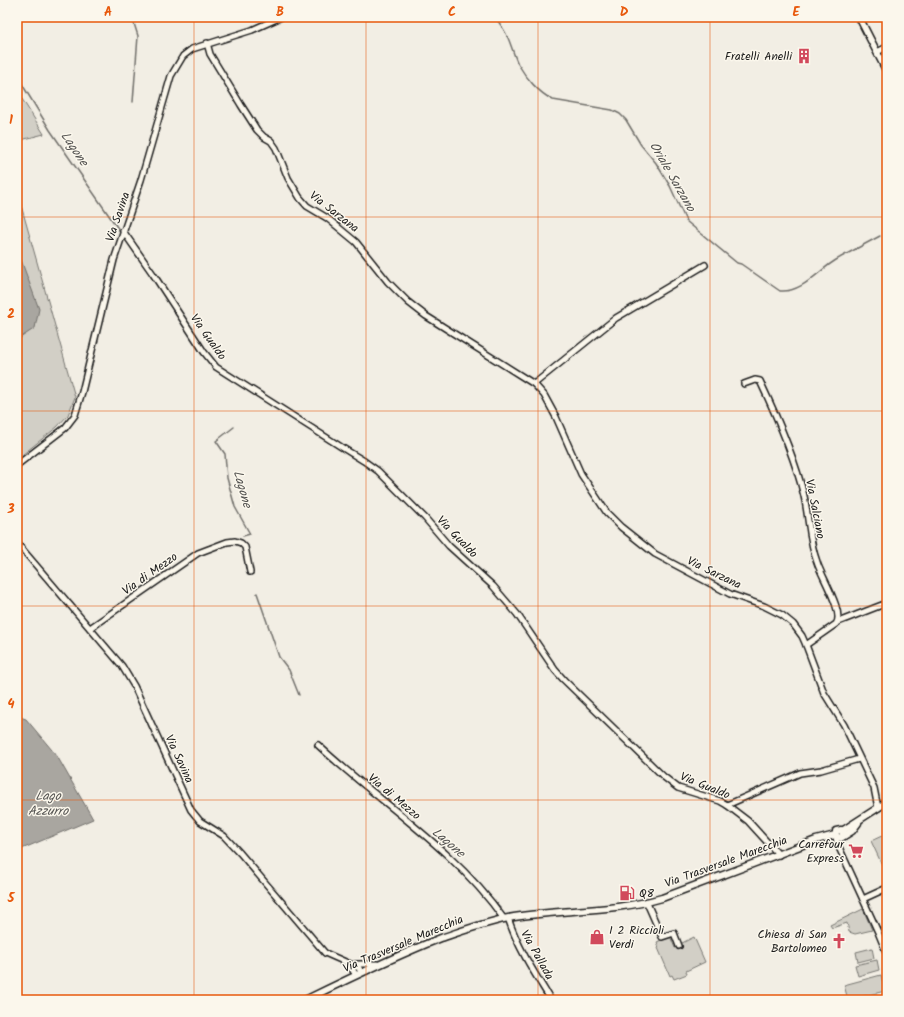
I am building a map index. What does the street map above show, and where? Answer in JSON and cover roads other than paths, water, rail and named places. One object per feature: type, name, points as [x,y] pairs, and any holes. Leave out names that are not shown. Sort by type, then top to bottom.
[{"type":"main road","points":[[859,17],[887,72]]},
{"type":"main road","points":[[878,808],[887,802]]},
{"type":"main road","name":"Via Trasversale Marecchia","points":[[306,1000],[380,964],[465,930],[506,919],[618,908],[647,903],[816,840],[839,835],[852,830],[862,818],[878,808]]},
{"type":"street","name":"Via Savina","points":[[17,465],[65,428],[75,414],[82,392],[114,260],[141,180],[171,76],[183,56],[192,49],[252,30],[281,17]]},
{"type":"street","name":"Via Sarzana","points":[[207,43],[210,54],[240,105],[257,130],[271,141],[276,148],[288,178],[300,198],[307,206],[327,218],[356,242],[388,282],[408,302],[426,316],[534,384],[544,395],[556,416],[581,474],[595,496],[612,518],[655,554],[730,594],[764,606],[782,615],[793,624],[802,636],[824,693],[844,725],[874,788],[878,808]]},
{"type":"street","points":[[877,52],[887,47]]},
{"type":"street","name":"Via Gualdo","points":[[123,231],[207,356],[216,367],[378,471],[425,518],[449,546],[503,597],[517,614],[555,670],[564,680],[664,777],[678,788],[720,801],[727,805],[748,821],[778,855]]},
{"type":"street","points":[[534,384],[616,318],[705,264]]},
{"type":"street","name":"Via Salciano","points":[[744,384],[755,380],[760,381],[791,453],[804,497],[811,542],[817,562],[838,612],[838,622]]},
{"type":"street","name":"Via di Mezzo","points":[[90,628],[198,553],[226,542],[235,541],[242,543],[245,547],[250,572]]},
{"type":"street","name":"Via Savina","points":[[17,543],[122,666],[134,686],[191,810],[200,821],[224,836],[326,953],[345,962],[358,965],[380,964]]},
{"type":"street","points":[[806,645],[838,622],[887,603]]},
{"type":"street","name":"Via di Mezzo","points":[[318,745],[341,767],[453,860],[506,919]]},
{"type":"street","points":[[727,805],[800,773],[821,770],[859,759]]},
{"type":"street","points":[[839,835],[841,851],[864,899],[887,954]]},
{"type":"street","points":[[864,899],[887,888]]},
{"type":"street","points":[[647,903],[662,937],[674,933],[679,946]]},
{"type":"street","name":"Via Pallada","points":[[506,919],[534,973],[551,1000]]},
{"type":"street","name":"Via Savina","points":[[345,962],[358,974]]},
{"type":"water","points":[[17,249],[39,309],[35,328],[17,340]]},
{"type":"water","name":"Lago Azzurro","points":[[17,716],[26,719],[57,756],[93,819],[17,851]]},
{"type":"waterway","points":[[132,17],[138,36],[133,102]]},
{"type":"waterway","name":"Oriale Sarzano","points":[[495,17],[507,35],[518,64],[525,75],[538,89],[553,100],[612,110],[620,114],[626,120],[641,145],[656,163],[670,186],[686,221],[737,263],[741,264],[780,291],[788,291],[803,285],[836,260],[880,236]]},
{"type":"waterway","name":"Lagone","points":[[17,76],[50,130],[119,230]]},
{"type":"waterway","name":"Lagone","points":[[234,427],[216,441],[225,454],[227,478],[235,507],[250,534],[243,536]]},
{"type":"waterway","name":"Lagone","points":[[257,593],[279,657],[289,670],[299,695]]},
{"type":"waterway","name":"Lagone","points":[[457,862],[463,867]]},
{"type":"waterway","name":"Lagone","points":[[471,876],[500,907]]},
{"type":"place","name":"Fratelli Anelli","points":[[804,56]]},
{"type":"place","name":"Carrefour Express","points":[[856,851]]},
{"type":"place","name":"Q8","points":[[627,893]]},
{"type":"place","name":"I 2 Riccioli Verdi","points":[[597,937]]},
{"type":"place","name":"Chiesa di San Bartolomeo","points":[[839,941]]}]
